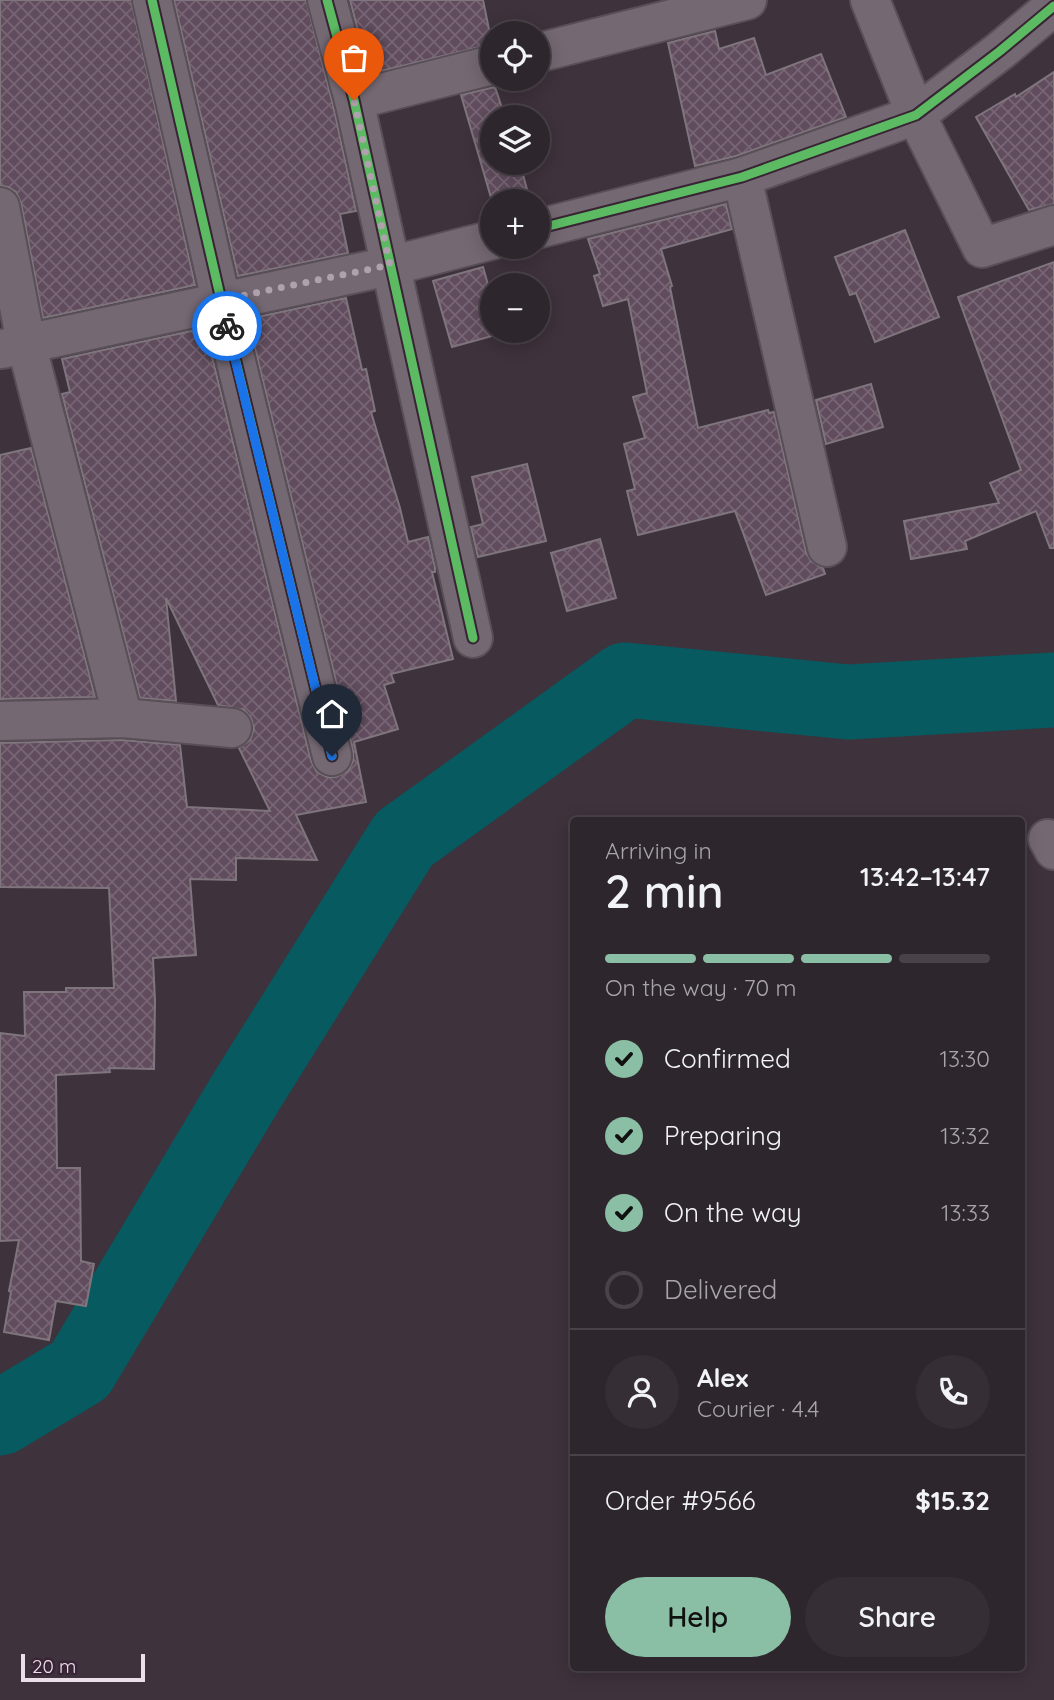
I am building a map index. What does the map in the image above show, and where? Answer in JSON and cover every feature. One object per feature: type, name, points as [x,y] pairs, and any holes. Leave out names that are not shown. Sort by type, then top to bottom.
[{"type":"street","points":[[152,0],[221,300],[332,756]]},
{"type":"street","points":[[327,0],[354,100],[473,638]]},
{"type":"street","points":[[550,50],[747,0]]},
{"type":"street","points":[[870,0],[916,115],[982,248],[1054,225]]},
{"type":"street","points":[[550,226],[742,177],[916,115],[1054,6]]},
{"type":"street","points":[[354,100],[480,68]]},
{"type":"street","points":[[742,177],[827,547]]},
{"type":"street","points":[[0,207],[13,346],[123,718]]},
{"type":"street","points":[[13,346],[390,265],[480,243]]},
{"type":"street","points":[[0,720],[123,718],[232,728]]},
{"type":"building","points":[[0,0],[131,0],[195,285],[43,318],[21,203],[16,192],[0,186]]},
{"type":"building","points":[[174,0],[306,0],[356,211],[340,214],[348,253],[238,276]]},
{"type":"building","points":[[350,0],[483,0],[487,21],[480,21],[480,47],[369,74]]},
{"type":"building","points":[[715,31],[719,49],[754,38],[766,75],[821,54],[846,117],[736,156],[695,166],[668,43]]},
{"type":"building","points":[[1054,72],[1054,204],[1029,210],[976,117],[1015,94],[1016,97]]},
{"type":"building","points":[[480,91],[496,91],[501,105],[480,105],[480,160],[461,95]]},
{"type":"building","points":[[484,175],[523,175],[527,189],[488,189]]},
{"type":"building","points":[[726,204],[732,229],[661,249],[672,286],[670,287],[698,428],[768,410],[769,413],[774,412],[806,552],[811,561],[823,568],[825,574],[766,595],[735,511],[638,535],[627,491],[635,489],[624,444],[645,438],[633,397],[647,393],[628,299],[603,306],[594,276],[600,274],[588,239]]},
{"type":"building","points":[[905,230],[939,317],[875,342],[856,293],[850,295],[835,257]]},
{"type":"building","points":[[1054,262],[1054,548],[1050,548],[1036,511],[965,541],[967,549],[911,559],[904,521],[999,503],[990,483],[1021,470],[958,297]]},
{"type":"building","points":[[483,267],[485,273],[480,273],[480,339],[452,347],[433,281]]},
{"type":"building","points":[[346,298],[362,370],[366,369],[375,411],[371,412],[408,542],[428,537],[435,567],[435,572],[432,572],[453,659],[391,674],[394,682],[384,685],[398,729],[354,742],[366,802],[296,815],[317,860],[236,858],[236,880],[190,879],[196,955],[153,958],[154,1069],[109,1068],[110,1072],[56,1075],[57,1168],[80,1168],[81,1261],[94,1264],[86,1306],[56,1301],[49,1340],[4,1332],[19,1240],[0,1241],[0,1033],[25,1036],[24,992],[66,992],[66,988],[114,988],[109,888],[0,887],[0,743],[122,740],[180,745],[187,807],[270,811],[239,748],[250,740],[254,729],[251,718],[244,710],[218,705],[166,598],[176,701],[140,698],[62,394],[70,392],[62,359],[205,328],[311,761],[317,772],[327,777],[336,777],[348,771],[353,761],[353,751],[248,319]]},
{"type":"building","points":[[871,384],[883,427],[826,444],[816,400]]},
{"type":"building","points":[[31,448],[95,697],[0,699],[0,455]]},
{"type":"building","points":[[527,464],[546,541],[478,557],[471,527],[483,524],[472,477]]},
{"type":"building","points":[[600,539],[616,598],[567,611],[551,553]]},
{"type":"waterway","points":[[0,1418],[80,1370],[246,1092],[404,839],[625,680],[848,702],[1054,690]]},
{"type":"cycle path","points":[[152,0],[221,300],[332,756]]},
{"type":"cycle path","points":[[327,0],[354,100],[473,638]]},
{"type":"cycle path","points":[[550,226],[742,177],[916,115],[1054,6]]},
{"type":"way so far","points":[[227,326],[221,300],[390,265],[354,100]]},
{"type":"route","points":[[227,326],[332,756]]}]
